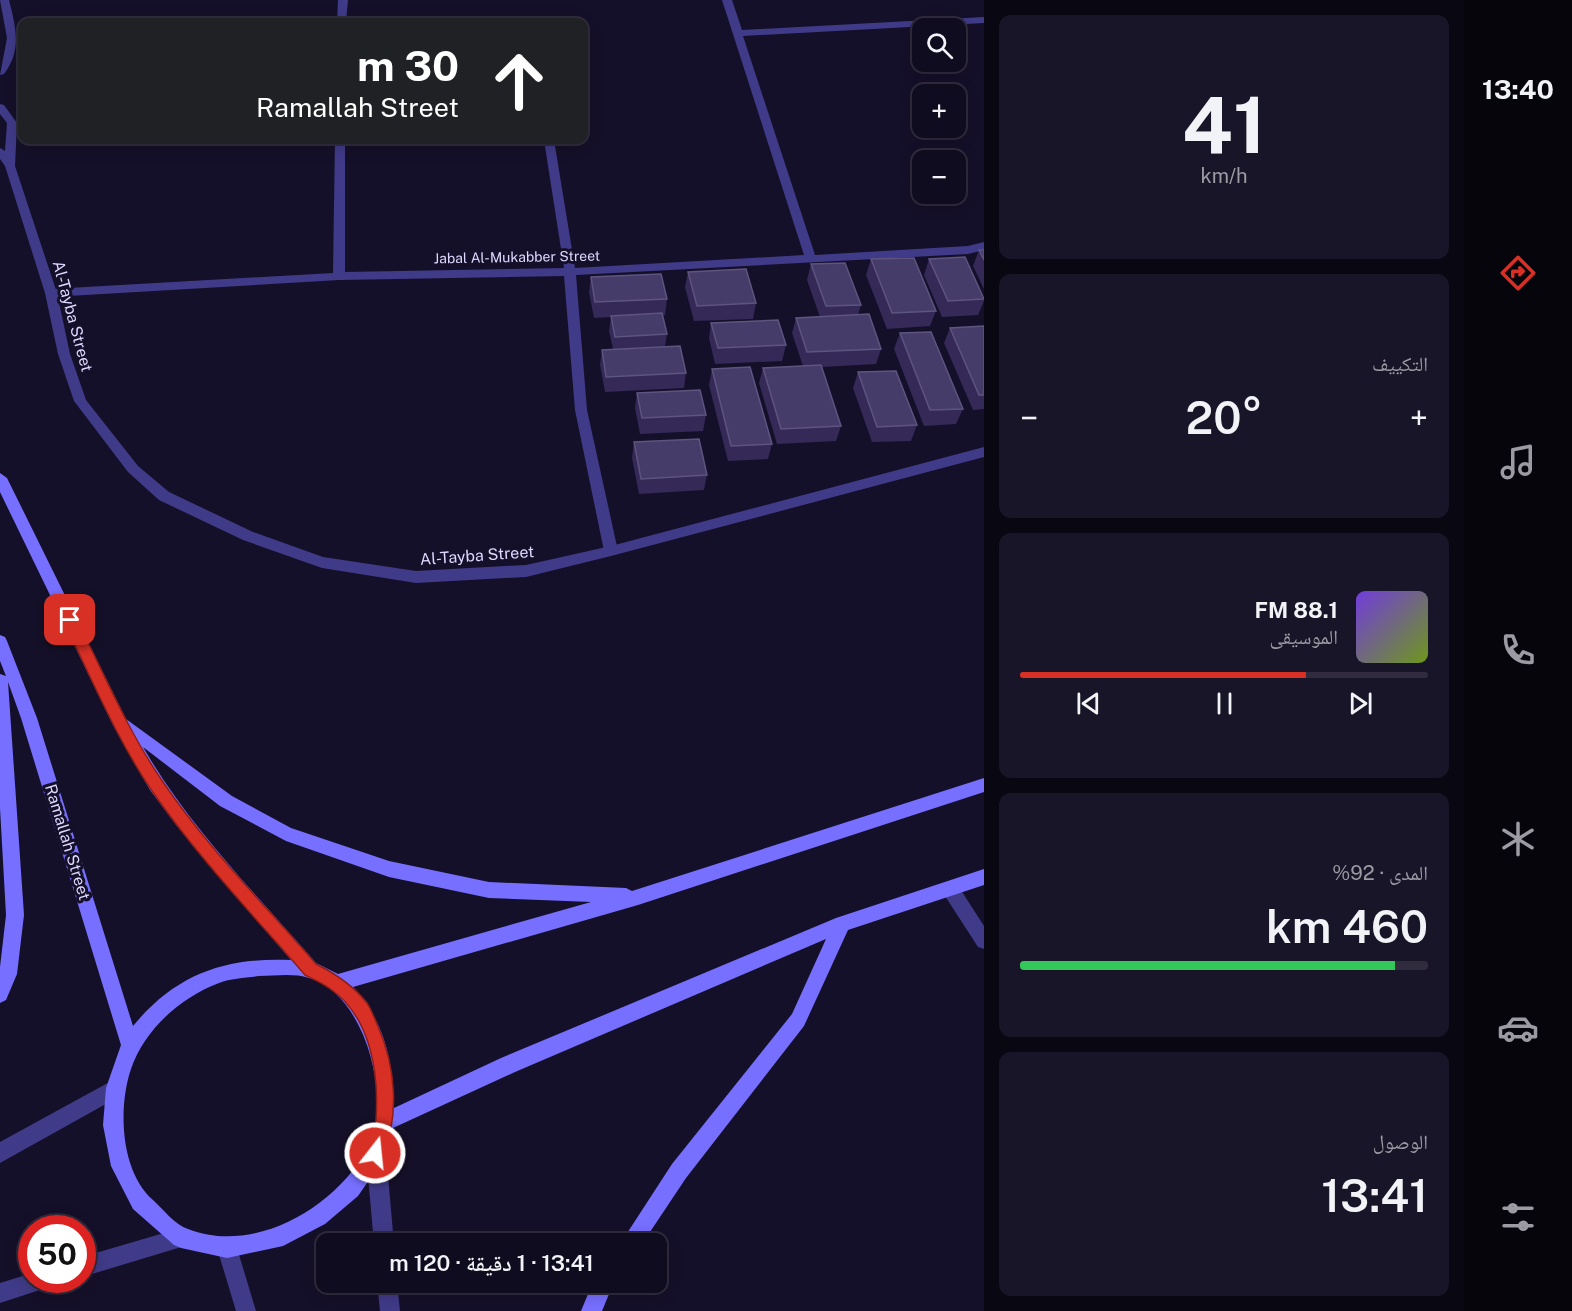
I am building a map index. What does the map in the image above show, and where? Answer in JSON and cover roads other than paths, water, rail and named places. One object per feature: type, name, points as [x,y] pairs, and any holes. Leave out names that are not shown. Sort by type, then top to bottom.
[{"type":"main road","points":[[0,478],[120,722],[156,784],[183,821],[310,969],[337,983],[362,1010],[376,1042],[385,1078],[385,1122],[375,1153],[351,1189],[318,1217],[283,1236],[227,1248],[181,1238],[140,1202],[121,1166],[113,1125],[115,1088],[130,1045],[156,1013],[186,990],[218,974],[259,967],[310,969]]},
{"type":"main road","name":"Ramallah Street","points":[[0,641],[29,718],[130,1045]]},
{"type":"main road","points":[[0,680],[15,915],[8,974],[0,994]]},
{"type":"main road","points":[[120,722],[226,801],[286,834],[389,869],[489,890],[638,897]]},
{"type":"main road","points":[[337,983],[638,897],[984,784]]},
{"type":"main road","points":[[385,1122],[508,1065],[842,924],[951,890],[984,877]]},
{"type":"main road","points":[[637,1233],[679,1171],[798,1020],[842,924]]},
{"type":"main road","points":[[591,1311],[599,1293]]},
{"type":"street","points":[[0,72],[13,52],[10,24],[4,0]]},
{"type":"street","points":[[342,18],[343,0]]},
{"type":"street","points":[[727,0],[740,33],[811,259]]},
{"type":"street","points":[[740,33],[984,20]]},
{"type":"street","points":[[0,39],[10,24]]},
{"type":"street","name":"Al-Tayba Street","points":[[0,106],[12,123],[10,166]]},
{"type":"street","points":[[339,276],[340,144]]},
{"type":"street","points":[[550,144],[570,272],[581,410],[611,551]]},
{"type":"street","name":"Al-Tayba Street","points":[[0,151],[10,166],[51,293],[64,354],[80,401],[134,469],[164,496],[248,536],[322,562],[416,577],[526,571],[611,551],[984,452]]},
{"type":"street","name":"Jabal Al-Mukabber Street","points":[[51,293],[339,276],[570,272],[968,250],[984,246]]},
{"type":"street","points":[[951,890],[984,941]]},
{"type":"street","points":[[0,1153],[115,1088]]},
{"type":"street","points":[[375,1153],[383,1233]]},
{"type":"street","points":[[96,1263],[181,1238]]},
{"type":"street","points":[[227,1248],[246,1311]]},
{"type":"street","points":[[0,1293],[18,1287]]},
{"type":"street","points":[[388,1293],[390,1311]]}]
